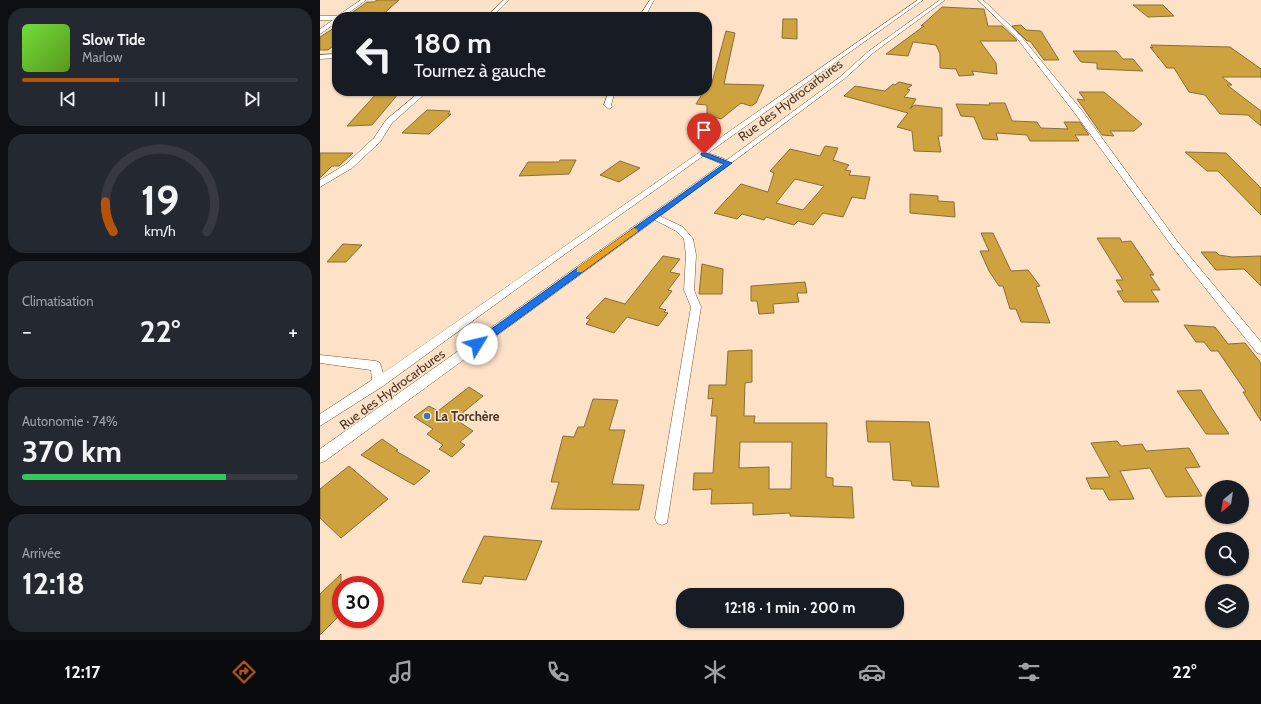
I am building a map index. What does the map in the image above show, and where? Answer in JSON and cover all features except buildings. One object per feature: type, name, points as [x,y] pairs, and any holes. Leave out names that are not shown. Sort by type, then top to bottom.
[{"type":"street","points":[[347,12],[364,0]]},
{"type":"street","points":[[494,12],[507,0]]},
{"type":"street","points":[[645,12],[652,0]]},
{"type":"street","points":[[320,421],[379,384],[546,263],[704,154],[921,0]]},
{"type":"street","name":"Rue des Hydrocarbures","points":[[320,457],[728,163],[842,78],[871,52],[939,0]]},
{"type":"street","points":[[980,0],[1018,36],[1080,114],[1174,243],[1261,350]]},
{"type":"street","points":[[320,18],[332,18]]},
{"type":"street","points":[[320,32],[332,23]]},
{"type":"street","points":[[320,57],[332,56]]},
{"type":"street","points":[[320,184],[355,161],[378,140],[389,122],[419,96]]},
{"type":"street","points":[[609,107],[607,105],[610,96]]},
{"type":"street","points":[[704,154],[728,163]]},
{"type":"street","points":[[653,216],[680,229],[689,237],[692,247],[689,289],[696,307],[662,518]]},
{"type":"street","points":[[320,359],[376,366],[379,384]]},
{"type":"slow traffic","points":[[579,270],[634,230]]},
{"type":"place","name":"La Torchère","points":[[427,416]]},
{"type":"route","points":[[477,344],[728,163],[704,154]]}]
